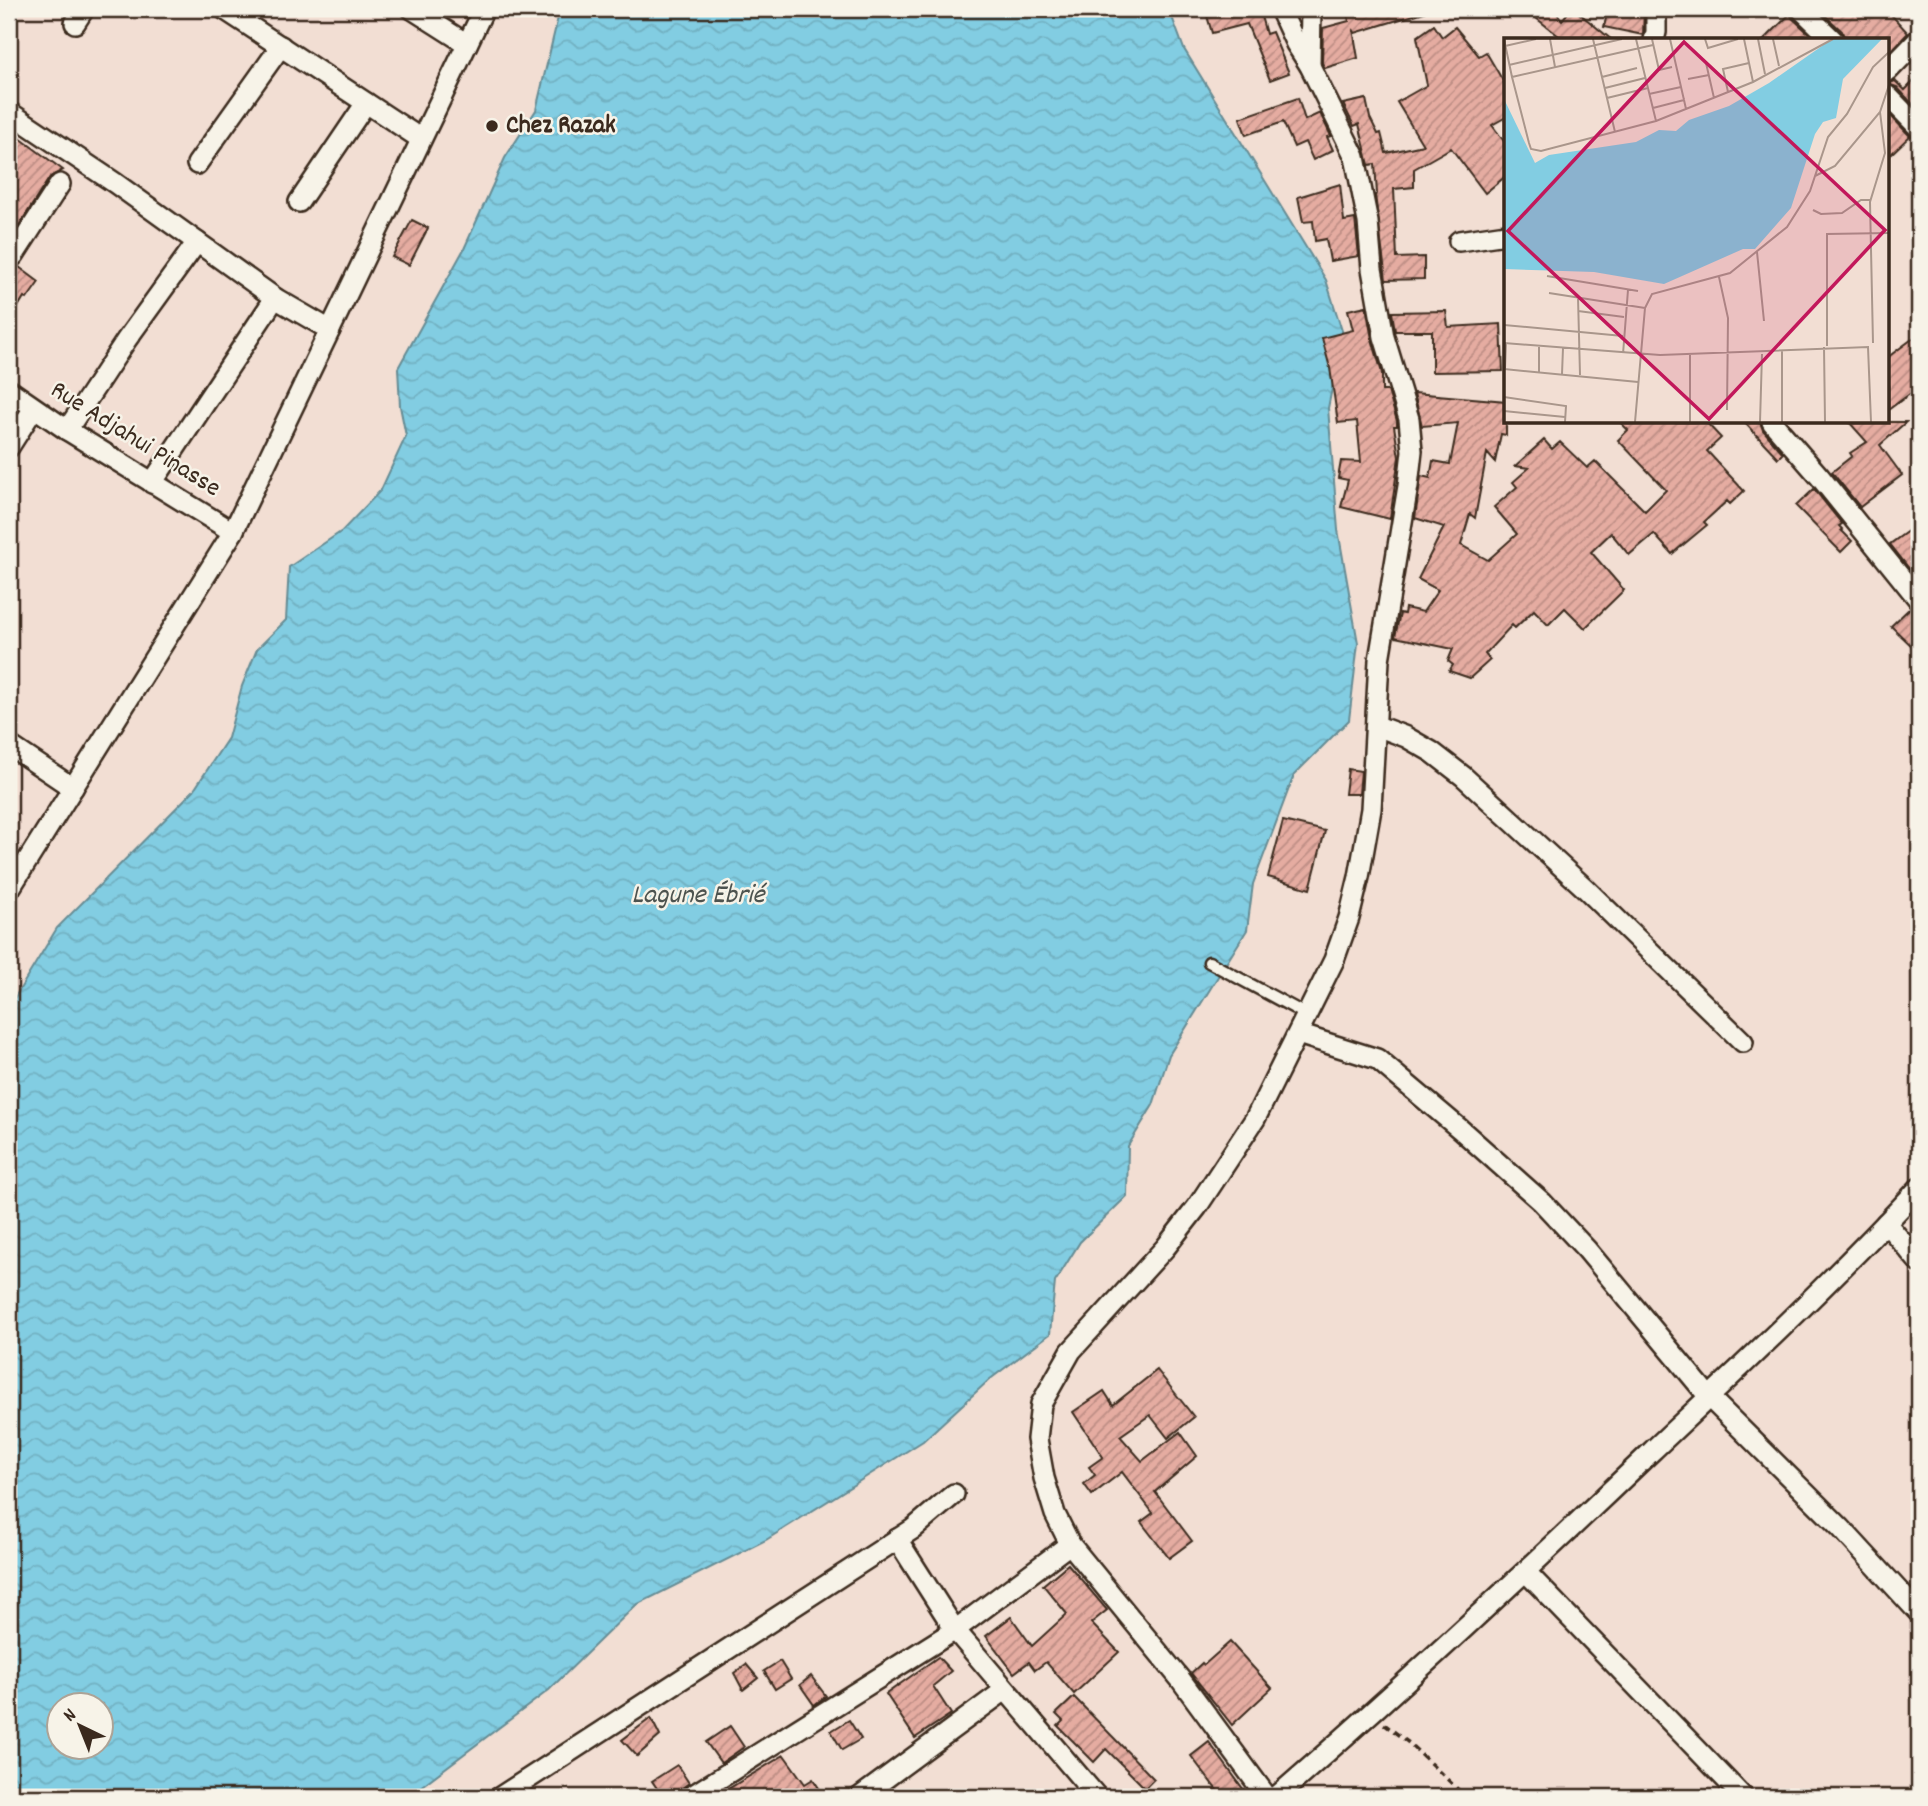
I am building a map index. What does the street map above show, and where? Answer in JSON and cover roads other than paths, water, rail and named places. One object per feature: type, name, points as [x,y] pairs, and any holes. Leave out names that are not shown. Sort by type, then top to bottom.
[{"type":"street","points":[[224,9],[421,139]]},
{"type":"street","points":[[412,9],[467,44]]},
{"type":"street","points":[[9,890],[233,532],[484,9]]},
{"type":"street","points":[[1267,1797],[1181,1680],[1070,1544],[1055,1514],[1044,1478],[1037,1438],[1041,1404],[1071,1351],[1165,1248],[1197,1208],[1255,1119],[1334,960],[1349,918],[1371,809],[1379,660],[1408,486],[1412,450],[1409,419],[1384,337],[1368,222],[1355,157],[1280,9]]},
{"type":"street","points":[[1310,66],[1311,9]]},
{"type":"street","points":[[1654,38],[1656,9]]},
{"type":"street","points":[[1801,9],[1831,38]]},
{"type":"street","points":[[1890,69],[1919,39]]},
{"type":"street","points":[[197,164],[281,46]]},
{"type":"street","points":[[1890,98],[1919,128]]},
{"type":"street","points":[[299,202],[366,103]]},
{"type":"street","points":[[9,112],[116,183],[275,298],[330,330]]},
{"type":"street","points":[[9,260],[60,184]]},
{"type":"street","points":[[1460,240],[1504,234]]},
{"type":"street","points":[[67,430],[127,339],[197,242]]},
{"type":"street","points":[[152,483],[275,298]]},
{"type":"street","name":"Rue Adjahui Pinasse","points":[[9,390],[67,430],[233,532]]},
{"type":"street","points":[[9,447],[34,408]]},
{"type":"street","points":[[1774,424],[1821,477],[1919,600]]},
{"type":"street","points":[[1377,726],[1406,737],[1432,752],[1463,776],[1586,889],[1743,1042]]},
{"type":"street","points":[[9,745],[73,788]]},
{"type":"street","points":[[1298,1034],[1377,1059],[1542,1202],[1587,1250],[1709,1397],[1841,1528],[1919,1613]]},
{"type":"street","points":[[1276,1797],[1372,1714],[1526,1572],[1709,1397],[1919,1188]]},
{"type":"street","points":[[1886,1223],[1919,1262]]},
{"type":"street","points":[[500,1797],[897,1539],[954,1494]]},
{"type":"street","points":[[897,1539],[955,1630],[1094,1796]]},
{"type":"street","points":[[690,1797],[955,1630],[1070,1544]]},
{"type":"street","points":[[1526,1572],[1743,1797]]},
{"type":"street","points":[[860,1797],[1005,1690]]},
{"type":"lane","points":[[1209,962],[1307,1015]]},
{"type":"water","name":"Lagune Ébrié","points":[[560,9],[1169,9],[1184,49],[1326,280],[1343,334],[1328,408],[1338,530],[1358,643],[1349,720],[1294,775],[1253,884],[1247,930],[1169,1055],[1153,1105],[1128,1146],[1127,1196],[1080,1242],[1055,1282],[1050,1334],[989,1380],[923,1441],[766,1540],[636,1605],[549,1690],[407,1797],[9,1797],[9,1007],[57,928],[194,790],[228,738],[242,686],[257,649],[286,620],[289,567],[342,531],[381,490],[406,436],[400,406],[398,368],[464,249],[505,158],[536,110]]},
{"type":"place","name":"Chez Razak","points":[[492,126]]}]
